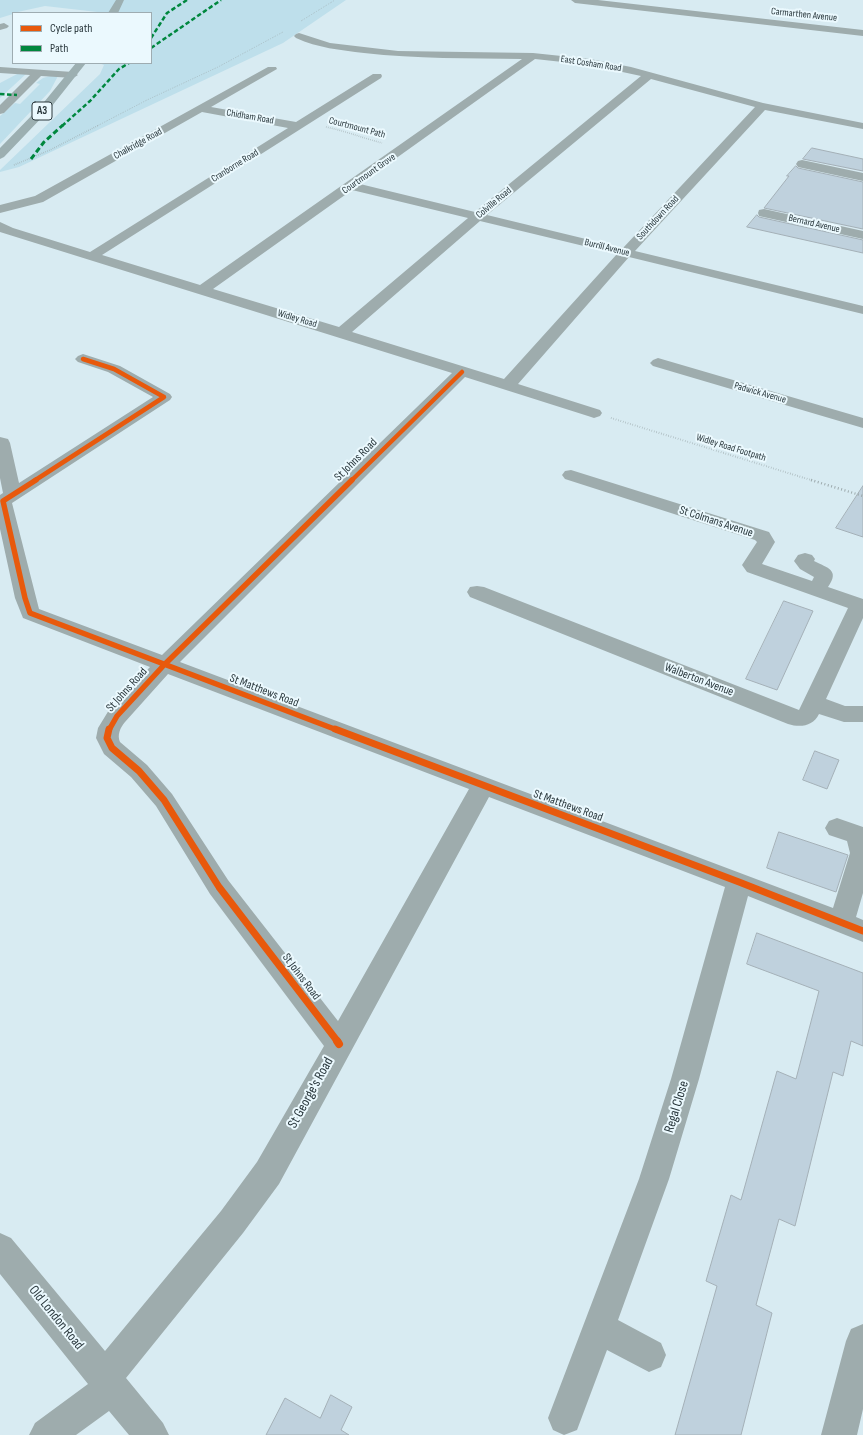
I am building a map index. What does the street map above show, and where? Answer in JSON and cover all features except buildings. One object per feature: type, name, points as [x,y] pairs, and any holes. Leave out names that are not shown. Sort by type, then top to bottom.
[{"type":"main road","points":[[114,12],[120,0]]},
{"type":"main road","name":"A3","points":[[0,155],[44,109],[73,75],[80,64]]},
{"type":"street","name":"Carmarthen Avenue","points":[[575,0],[863,32]]},
{"type":"street","name":"East Cosham Road","points":[[299,36],[316,39],[330,46],[398,54],[533,56],[590,62],[649,75],[762,106],[863,126]]},
{"type":"street","name":"Courtmount Grove","points":[[203,290],[406,148],[533,56]]},
{"type":"street","name":"Chalkridge Road","points":[[0,209],[40,199],[272,69]]},
{"type":"street","points":[[0,70],[73,75]]},
{"type":"street","points":[[0,111],[38,73]]},
{"type":"street","name":"Colville Road","points":[[341,333],[478,216],[649,75]]},
{"type":"street","name":"Cranborne Road","points":[[92,256],[377,76]]},
{"type":"street","name":"Southdown Road","points":[[507,386],[626,253],[762,106]]},
{"type":"street","name":"Chidham Road","points":[[202,109],[301,124]]},
{"type":"street","points":[[802,164],[863,177]]},
{"type":"street","name":"Burrill Avenue","points":[[352,186],[863,310]]},
{"type":"street","name":"Bernard Avenue","points":[[764,213],[863,235]]},
{"type":"street","name":"Widley Road","points":[[0,226],[8,231],[203,290],[594,413]]},
{"type":"street","points":[[0,442],[2,442],[12,495],[164,397],[114,369],[83,359]]},
{"type":"street","name":"Padwick Avenue","points":[[658,363],[863,423]]},
{"type":"street","name":"St Johns Road","points":[[338,1044],[219,887],[164,800],[139,772],[112,748],[107,738],[109,728],[116,716],[164,665],[462,372]]},
{"type":"street","name":"St Colmans Avenue","points":[[570,475],[762,536],[766,542],[752,565],[754,568],[861,605]]},
{"type":"street","name":"St Matthews Road","points":[[12,495],[3,501],[25,598],[30,613],[739,882],[853,927]]},
{"type":"street","points":[[805,559],[804,562],[807,565],[824,574],[824,578],[816,589]]},
{"type":"street","name":"Walberton Avenue","points":[[477,592],[796,718],[807,716],[861,605]]},
{"type":"street","points":[[813,703],[844,714],[863,714]]},
{"type":"street","name":"St George's Road","points":[[109,1382],[232,1222],[268,1172],[483,786]]},
{"type":"street","points":[[837,828],[857,835],[862,853],[853,927]]},
{"type":"street","name":"Regal Close","points":[[565,1418],[636,1232],[672,1122],[709,996],[739,882]]},
{"type":"street","name":"Old London Road","points":[[0,1249],[151,1435]]},
{"type":"street","points":[[599,1328],[649,1355]]},
{"type":"street","points":[[839,1435],[863,1341]]},
{"type":"street","points":[[47,1435],[109,1382]]},
{"type":"path","points":[[299,23],[335,0]]},
{"type":"path","points":[[14,165],[50,150],[147,100],[218,67],[284,32]]},
{"type":"shaded area","points":[[0,0],[346,0],[283,43],[19,167],[0,172],[0,170],[100,74],[104,65],[102,64],[152,64],[152,12],[97,12],[45,6],[12,12],[12,14],[0,18]]},
{"type":"shaded area","points":[[19,73],[26,74],[0,98],[0,83]]},
{"type":"shaded area","points":[[58,76],[50,91],[0,144],[0,116],[15,103],[20,104],[40,84],[36,83],[43,78]]},
{"type":"marked path","points":[[152,36],[167,13],[187,0]]},
{"type":"marked path","points":[[152,47],[221,0]]},
{"type":"marked path","points":[[31,159],[44,142],[90,101],[119,69],[127,64]]},
{"type":"marked path","points":[[0,94],[17,95]]},
{"type":"cycle path","points":[[83,359],[114,369],[164,397],[3,501],[25,598],[30,613],[739,882],[863,931]]},
{"type":"cycle path","points":[[339,1044],[219,887],[164,800],[139,771],[112,748],[107,738],[109,728],[117,716],[164,665],[462,372]]}]
